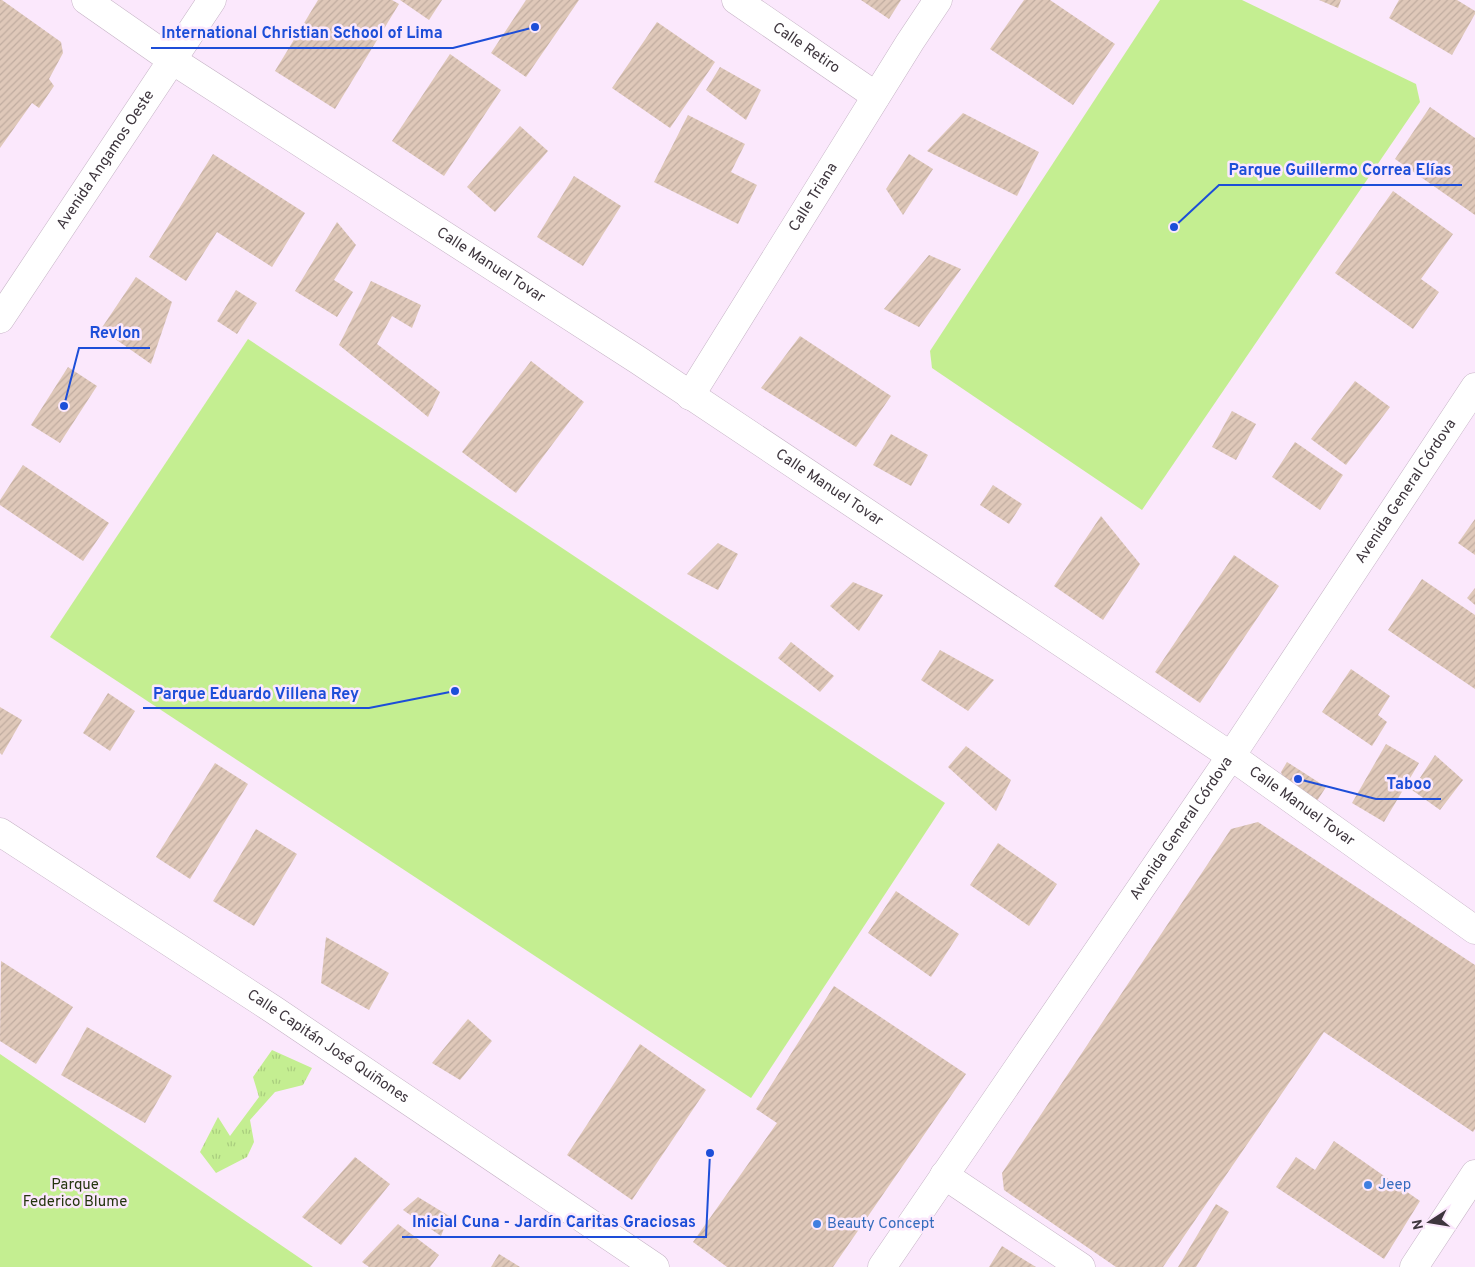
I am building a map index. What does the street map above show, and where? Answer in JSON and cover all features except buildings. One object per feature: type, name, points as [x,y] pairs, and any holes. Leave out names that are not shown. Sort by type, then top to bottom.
[{"type":"street","name":"Calle Manuel Tovar","points":[[86,0],[172,60],[638,360],[1231,756],[1475,930]]},
{"type":"street","name":"Avenida Angamos Oeste","points":[[0,319],[212,0]]},
{"type":"street","name":"Calle Retiro","points":[[736,0],[876,96]]},
{"type":"street","name":"Calle Triana","points":[[690,396],[876,96],[938,0]]},
{"type":"street","name":"Avenida General Córdova","points":[[882,1267],[1231,756],[1475,387]]},
{"type":"street","name":"Calle Capitán José Quiñones","points":[[0,832],[274,1010],[655,1267]]},
{"type":"street","points":[[1414,1267],[1475,1174]]},
{"type":"street","points":[[944,1175],[1081,1267]]},
{"type":"green space","points":[[1160,0],[1242,0],[1416,84],[1420,102],[1142,510],[932,368],[930,351]]},
{"type":"green space","points":[[248,339],[945,803],[751,1098],[50,637]]},
{"type":"green space","points":[[272,1050],[312,1068],[303,1085],[275,1092],[250,1120],[254,1142],[247,1157],[216,1173],[200,1152],[218,1117],[230,1136],[259,1097],[253,1077]]},
{"type":"green space","name":"Parque Federico Blume","points":[[0,1054],[313,1267],[0,1267]]},
{"type":"place","name":"International Christian School of Lima","points":[[535,27]]},
{"type":"place","name":"Parque Guillermo Correa Elías","points":[[1174,227]]},
{"type":"place","name":"Revlon","points":[[64,406]]},
{"type":"place","name":"Parque Eduardo Villena Rey","points":[[455,691]]},
{"type":"place","name":"Taboo","points":[[1298,779]]},
{"type":"place","name":"Inicial Cuna - Jardín Caritas Graciosas","points":[[710,1153]]},
{"type":"place","name":"Jeep","points":[[1368,1185]]},
{"type":"place","name":"Beauty Concept","points":[[817,1224]]}]
